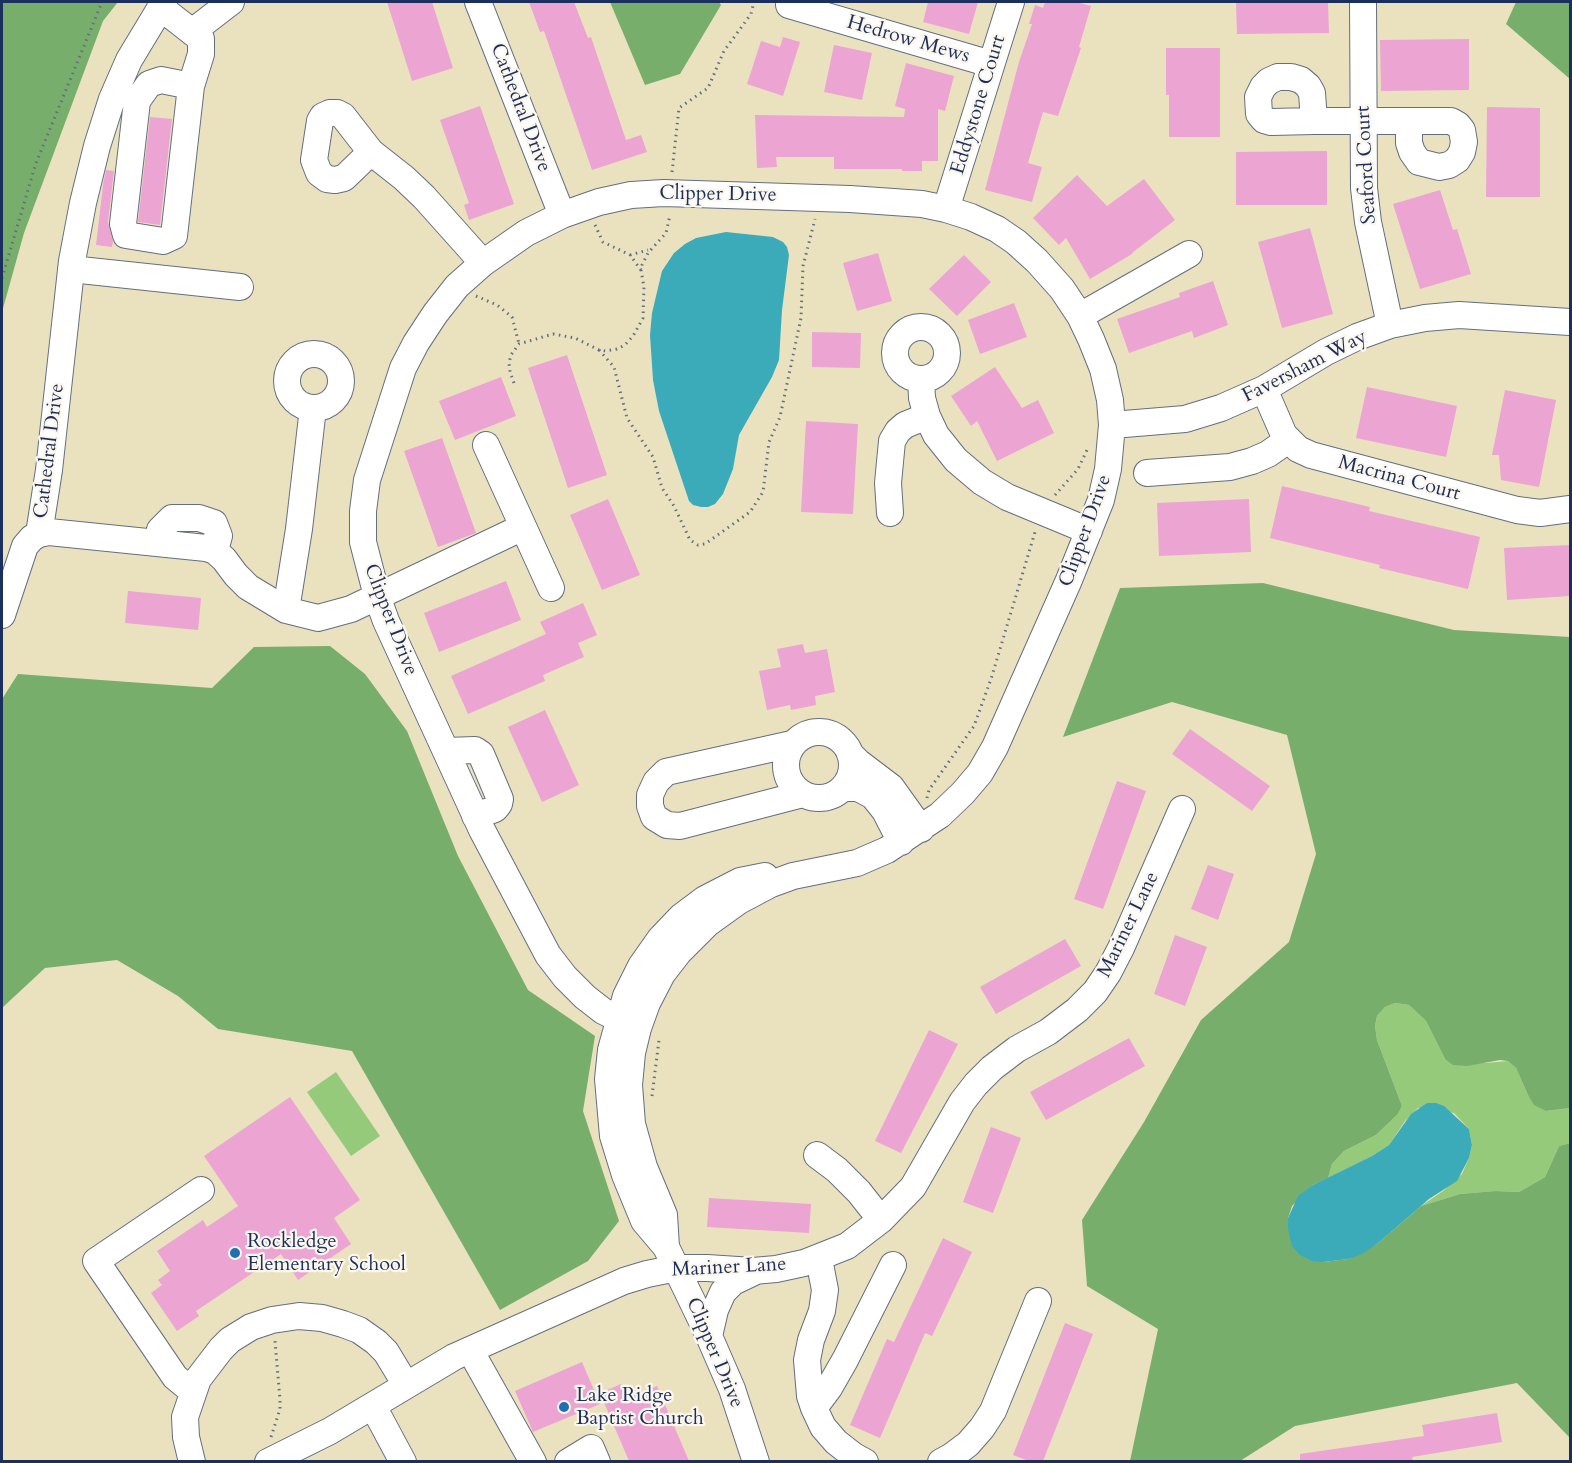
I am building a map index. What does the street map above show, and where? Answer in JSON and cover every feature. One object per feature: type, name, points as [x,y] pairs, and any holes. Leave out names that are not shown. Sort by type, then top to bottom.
[{"type":"street","points":[[192,32],[231,2]]},
{"type":"street","name":"Cathedral Drive","points":[[478,2],[562,214]]},
{"type":"street","name":"Eddystone Court","points":[[946,209],[1011,2]]},
{"type":"street","name":"Seaford Court","points":[[1363,2],[1364,188],[1368,222],[1390,326]]},
{"type":"street","points":[[162,4],[201,39],[201,54],[191,86],[174,236],[163,241],[126,235],[123,225],[137,101],[149,84],[161,80],[191,86]]},
{"type":"street","name":"Cathedral Drive","points":[[162,4],[129,60],[112,99],[82,203],[71,269],[49,470],[39,534],[49,532],[206,548],[215,551],[248,587],[286,610],[318,618],[351,609],[523,527]]},
{"type":"street","name":"Hedrow Mews","points":[[789,5],[991,64]]},
{"type":"street","points":[[1314,122],[1409,121]]},
{"type":"street","points":[[371,152],[424,197],[483,263]]},
{"type":"street","name":"Clipper Drive","points":[[639,1026],[603,1011],[585,997],[548,955],[475,816],[495,809],[500,799],[481,754],[475,750],[446,751],[376,596],[363,542],[363,511],[367,480],[403,368],[435,314],[463,281],[483,263],[526,233],[562,214],[586,206],[631,195],[672,193],[882,200],[946,209],[971,217],[997,229],[1037,261],[1056,282],[1080,316],[1092,339],[1103,369],[1110,400],[1112,425],[1108,469],[1101,500],[1089,531],[995,747],[980,773],[963,793],[940,815],[911,835],[857,863],[793,876],[752,894],[707,924],[679,952],[662,974],[650,996],[639,1026],[609,1062],[608,1087],[613,1136],[664,1215],[671,1258],[732,1389],[756,1461]]},
{"type":"street","points":[[1080,316],[1189,254]]},
{"type":"street","points":[[71,269],[240,287]]},
{"type":"street","name":"Faversham Way","points":[[1112,425],[1185,419],[1221,408],[1264,389],[1326,352],[1358,337],[1390,326],[1425,318],[1459,315],[1570,322]]},
{"type":"street","points":[[921,379],[922,398],[927,416],[936,435],[957,460],[982,482],[1007,497],[1089,531]]},
{"type":"street","points":[[1147,473],[1230,467],[1269,454],[1288,440],[1264,389]]},
{"type":"street","points":[[286,610],[299,529],[312,408]]},
{"type":"street","points":[[890,513],[888,483],[892,441],[905,425],[927,416]]},
{"type":"street","name":"Macrina Court","points":[[1288,440],[1298,449],[1311,455],[1517,510],[1540,513],[1570,507]]},
{"type":"street","points":[[486,445],[551,588]]},
{"type":"street","points":[[2,615],[25,546],[39,534]]},
{"type":"street","points":[[850,754],[852,773],[843,788],[829,797],[818,798],[803,794],[791,784],[786,764],[787,754],[792,744],[800,737],[810,733],[832,734],[842,741],[858,762],[891,786],[911,835]]},
{"type":"street","points":[[792,744],[666,772],[656,782],[650,795],[650,806],[654,817],[667,825],[680,826],[803,794]]},
{"type":"street","points":[[843,788],[858,788],[873,796],[885,811],[911,835]]},
{"type":"street","name":"Mariner Lane","points":[[270,1450],[330,1431],[470,1350],[671,1258],[758,1270],[776,1269],[819,1259],[847,1246],[881,1220],[913,1187],[962,1102],[976,1084],[1017,1049],[1048,1032],[1077,1010],[1095,992],[1108,974],[1121,948],[1182,809]]},
{"type":"street","points":[[817,1155],[837,1170],[859,1192],[881,1220]]},
{"type":"street","points":[[192,1391],[175,1377],[96,1261],[201,1190]]},
{"type":"street","points":[[819,1259],[825,1290],[822,1311],[811,1340],[807,1360],[807,1377],[813,1408],[823,1427],[836,1442],[865,1461]]},
{"type":"street","points":[[813,1408],[829,1388],[845,1360],[893,1265]]},
{"type":"street","points":[[709,1336],[715,1310],[723,1292],[733,1282],[758,1270]]},
{"type":"street","points":[[941,1461],[968,1444],[993,1411],[1038,1301]]},
{"type":"street","points":[[192,1461],[186,1437],[185,1417],[192,1391],[203,1371],[230,1340],[251,1327],[272,1320],[299,1317],[322,1318],[343,1324],[368,1336],[386,1352],[406,1385]]},
{"type":"street","points":[[470,1350],[533,1461]]},
{"type":"street","points":[[373,1406],[403,1461]]},
{"type":"street","points":[[568,1461],[591,1448],[597,1461]]},
{"type":"path","points":[[2,278],[36,163],[102,2]]},
{"type":"path","points":[[640,270],[651,250],[666,233],[672,193],[671,183],[679,108],[708,88],[724,51],[752,14],[754,2]]},
{"type":"path","points":[[586,206],[603,242],[630,255],[640,270],[644,287],[643,318],[633,336],[625,345],[617,349],[599,350]]},
{"type":"path","points":[[514,383],[509,363],[511,355],[519,344],[553,334],[575,338],[599,350],[614,367],[627,418],[653,457],[662,488],[674,506],[690,540],[698,544],[705,544],[750,512],[763,492],[769,442],[780,417],[801,318],[803,266],[817,213]]},
{"type":"path","points":[[630,255],[651,250]]},
{"type":"path","points":[[463,281],[472,295],[497,305],[512,317],[519,344]]},
{"type":"path","points":[[927,801],[929,790],[974,726],[1038,524],[1049,501],[1082,465],[1089,443]]},
{"type":"path","points":[[639,1026],[652,1098]]},
{"type":"path","points":[[270,1450],[280,1404],[275,1338]]},
{"type":"green space","points":[[2,2],[118,2],[103,21],[24,233],[2,312]]},
{"type":"green space","points":[[610,2],[719,2],[721,5],[680,74],[645,85]]},
{"type":"green space","points":[[1516,2],[1570,2],[1570,79],[1506,24]]},
{"type":"green space","points":[[1263,583],[1454,630],[1570,637],[1570,1108],[1546,1111],[1534,1105],[1516,1068],[1508,1061],[1500,1060],[1467,1066],[1453,1065],[1445,1059],[1426,1021],[1409,1005],[1395,1003],[1385,1007],[1377,1016],[1375,1026],[1377,1040],[1402,1106],[1398,1114],[1376,1135],[1344,1151],[1332,1164],[1328,1178],[1313,1185],[1292,1206],[1288,1218],[1288,1229],[1323,1262],[1349,1259],[1377,1244],[1421,1206],[1460,1194],[1495,1191],[1519,1192],[1545,1177],[1559,1146],[1570,1143],[1570,1438],[1517,1383],[1295,1426],[1240,1461],[1130,1461],[1158,1329],[1087,1286],[1082,1220],[1144,1122],[1201,1020],[1289,942],[1316,854],[1287,735],[1172,702],[1063,737],[1120,588]]},
{"type":"green space","points":[[330,646],[365,674],[407,731],[458,856],[528,990],[595,1036],[583,1111],[619,1221],[588,1261],[500,1310],[352,1051],[218,1029],[178,996],[117,960],[45,968],[2,1008],[2,699],[18,674],[212,688],[254,647]]},
{"type":"green space","points":[[1395,1003],[1409,1005],[1426,1021],[1445,1059],[1486,1063],[1508,1061],[1516,1068],[1528,1095],[1546,1111],[1570,1108],[1570,1143],[1559,1146],[1545,1177],[1519,1192],[1495,1191],[1460,1194],[1421,1206],[1462,1174],[1472,1145],[1469,1129],[1454,1113],[1418,1108],[1405,1121],[1389,1145],[1328,1178],[1332,1164],[1344,1151],[1376,1135],[1398,1114],[1402,1106],[1377,1040],[1375,1026],[1377,1016],[1385,1007]]},
{"type":"green space","points":[[336,1072],[380,1136],[351,1156],[307,1092]]},
{"type":"water","points":[[726,232],[773,237],[783,242],[789,255],[779,360],[772,377],[739,435],[733,469],[723,494],[715,504],[701,507],[689,501],[659,411],[653,380],[650,335],[652,313],[662,271],[674,253],[696,238]]},
{"type":"water","points":[[1427,1103],[1444,1106],[1469,1129],[1472,1145],[1469,1158],[1457,1181],[1429,1199],[1362,1254],[1349,1259],[1323,1262],[1312,1261],[1300,1255],[1292,1246],[1288,1229],[1288,1218],[1298,1196],[1313,1185],[1372,1156],[1389,1145],[1411,1114]]},
{"type":"building","points":[[387,2],[432,2],[453,68],[412,81]]},
{"type":"building","points":[[529,2],[574,2],[588,38],[591,37],[626,140],[641,135],[647,152],[592,170],[544,31],[540,32]]},
{"type":"building","points":[[928,2],[978,2],[969,34],[923,22]]},
{"type":"building","points":[[1045,2],[1076,2],[1091,6],[1079,47],[1081,48],[1058,116],[1043,112],[1028,163],[1042,167],[1032,202],[985,190],[1019,62],[1032,24],[1029,24],[1035,5],[1043,8]]},
{"type":"building","points":[[1236,2],[1328,2],[1329,33],[1237,34]]},
{"type":"building","points":[[783,37],[800,42],[783,96],[747,84],[761,41],[780,47]]},
{"type":"building","points":[[1469,39],[1469,90],[1381,91],[1380,40]]},
{"type":"building","points":[[834,45],[872,53],[862,100],[824,92]]},
{"type":"building","points":[[1166,48],[1220,48],[1220,137],[1169,137]]},
{"type":"building","points":[[906,63],[954,76],[945,111],[938,109],[938,161],[922,161],[922,171],[902,171],[902,169],[834,169],[834,157],[776,157],[777,167],[757,168],[755,115],[904,117],[905,109],[895,106]]},
{"type":"building","points":[[480,106],[514,204],[469,220],[464,205],[469,203],[440,120]]},
{"type":"building","points":[[1487,107],[1540,108],[1540,197],[1486,197]]},
{"type":"building","points":[[150,117],[172,119],[160,225],[138,222]]},
{"type":"building","points":[[1327,151],[1327,205],[1236,205],[1236,152]]},
{"type":"building","points":[[106,170],[114,171],[108,222],[113,241],[112,247],[96,245]]},
{"type":"building","points":[[1077,175],[1107,206],[1144,179],[1175,220],[1132,254],[1090,279],[1066,238],[1059,245],[1033,218]]},
{"type":"building","points":[[1440,190],[1453,230],[1457,229],[1471,274],[1420,289],[1393,204]]},
{"type":"building","points":[[1310,228],[1333,314],[1282,328],[1258,242]]},
{"type":"building","points":[[878,253],[892,301],[857,311],[843,263]]},
{"type":"building","points":[[964,255],[991,282],[957,316],[929,289]]},
{"type":"building","points":[[1213,281],[1228,325],[1194,338],[1192,331],[1129,353],[1117,319],[1180,297],[1179,293]]},
{"type":"building","points":[[1014,303],[1027,337],[980,354],[968,320]]},
{"type":"building","points":[[812,332],[861,333],[860,368],[812,367]]},
{"type":"building","points":[[567,355],[607,475],[568,488],[528,368]]},
{"type":"building","points":[[995,367],[1022,408],[1038,400],[1054,433],[997,461],[977,421],[971,426],[951,396]]},
{"type":"building","points":[[501,377],[516,416],[455,440],[439,401]]},
{"type":"building","points":[[1367,387],[1457,406],[1446,457],[1356,438]]},
{"type":"building","points":[[1505,390],[1556,400],[1539,487],[1501,480],[1499,455],[1492,455]]},
{"type":"building","points":[[806,421],[858,424],[853,514],[801,512]]},
{"type":"building","points":[[442,438],[476,533],[438,547],[404,451]]},
{"type":"building","points":[[1282,486],[1370,507],[1369,511],[1480,537],[1468,589],[1379,568],[1380,565],[1270,538]]},
{"type":"building","points":[[608,499],[640,575],[602,590],[570,515]]},
{"type":"building","points":[[1249,499],[1251,552],[1159,556],[1157,503]]},
{"type":"building","points":[[1570,545],[1570,596],[1507,600],[1504,548]]},
{"type":"building","points":[[506,581],[521,620],[439,652],[424,613]]},
{"type":"building","points":[[128,591],[201,598],[198,630],[125,623]]},
{"type":"building","points":[[583,603],[597,635],[578,643],[584,657],[543,675],[545,681],[468,714],[451,676],[546,634],[540,622]]},
{"type":"building","points":[[803,644],[805,653],[827,649],[835,692],[815,696],[816,705],[791,710],[790,705],[767,710],[759,671],[781,667],[777,649]]},
{"type":"building","points":[[545,710],[579,785],[542,802],[508,727]]},
{"type":"building","points":[[1190,729],[1270,786],[1252,811],[1172,754]]},
{"type":"building","points":[[1117,781],[1146,791],[1103,909],[1074,899]]},
{"type":"building","points":[[1208,865],[1234,874],[1218,920],[1191,909]]},
{"type":"building","points":[[1175,935],[1207,947],[1185,1006],[1154,994]]},
{"type":"building","points":[[1065,939],[1081,966],[996,1014],[980,987]]},
{"type":"building","points":[[929,1030],[958,1044],[901,1153],[875,1141]]},
{"type":"building","points":[[1129,1038],[1145,1066],[1046,1120],[1030,1092]]},
{"type":"building","name":"Rockledge Elementary School","points":[[290,1097],[360,1200],[334,1218],[351,1244],[298,1280],[281,1254],[196,1311],[199,1316],[177,1331],[151,1293],[162,1285],[158,1280],[170,1271],[157,1251],[203,1220],[207,1227],[238,1206],[204,1156]]},
{"type":"building","points":[[991,1127],[1021,1138],[993,1213],[963,1202]]},
{"type":"building","points":[[709,1198],[811,1204],[809,1233],[707,1227]]},
{"type":"building","points":[[943,1238],[972,1252],[932,1336],[925,1333],[880,1438],[850,1425],[887,1339],[894,1342]]},
{"type":"building","points":[[1065,1323],[1093,1334],[1043,1461],[1029,1461],[1013,1455]]},
{"type":"building","points":[[582,1362],[600,1404],[533,1432],[515,1391]]},
{"type":"building","points":[[621,1384],[627,1398],[657,1386],[689,1461],[629,1461],[600,1393]]},
{"type":"building","points":[[1497,1413],[1502,1442],[1412,1457],[1413,1461],[1300,1461],[1300,1454],[1424,1436],[1422,1425]]},
{"type":"place","name":"Rockledge Elementary School","points":[[235,1253]]},
{"type":"place","name":"Lake Ridge Baptist Church","points":[[564,1407]]}]
